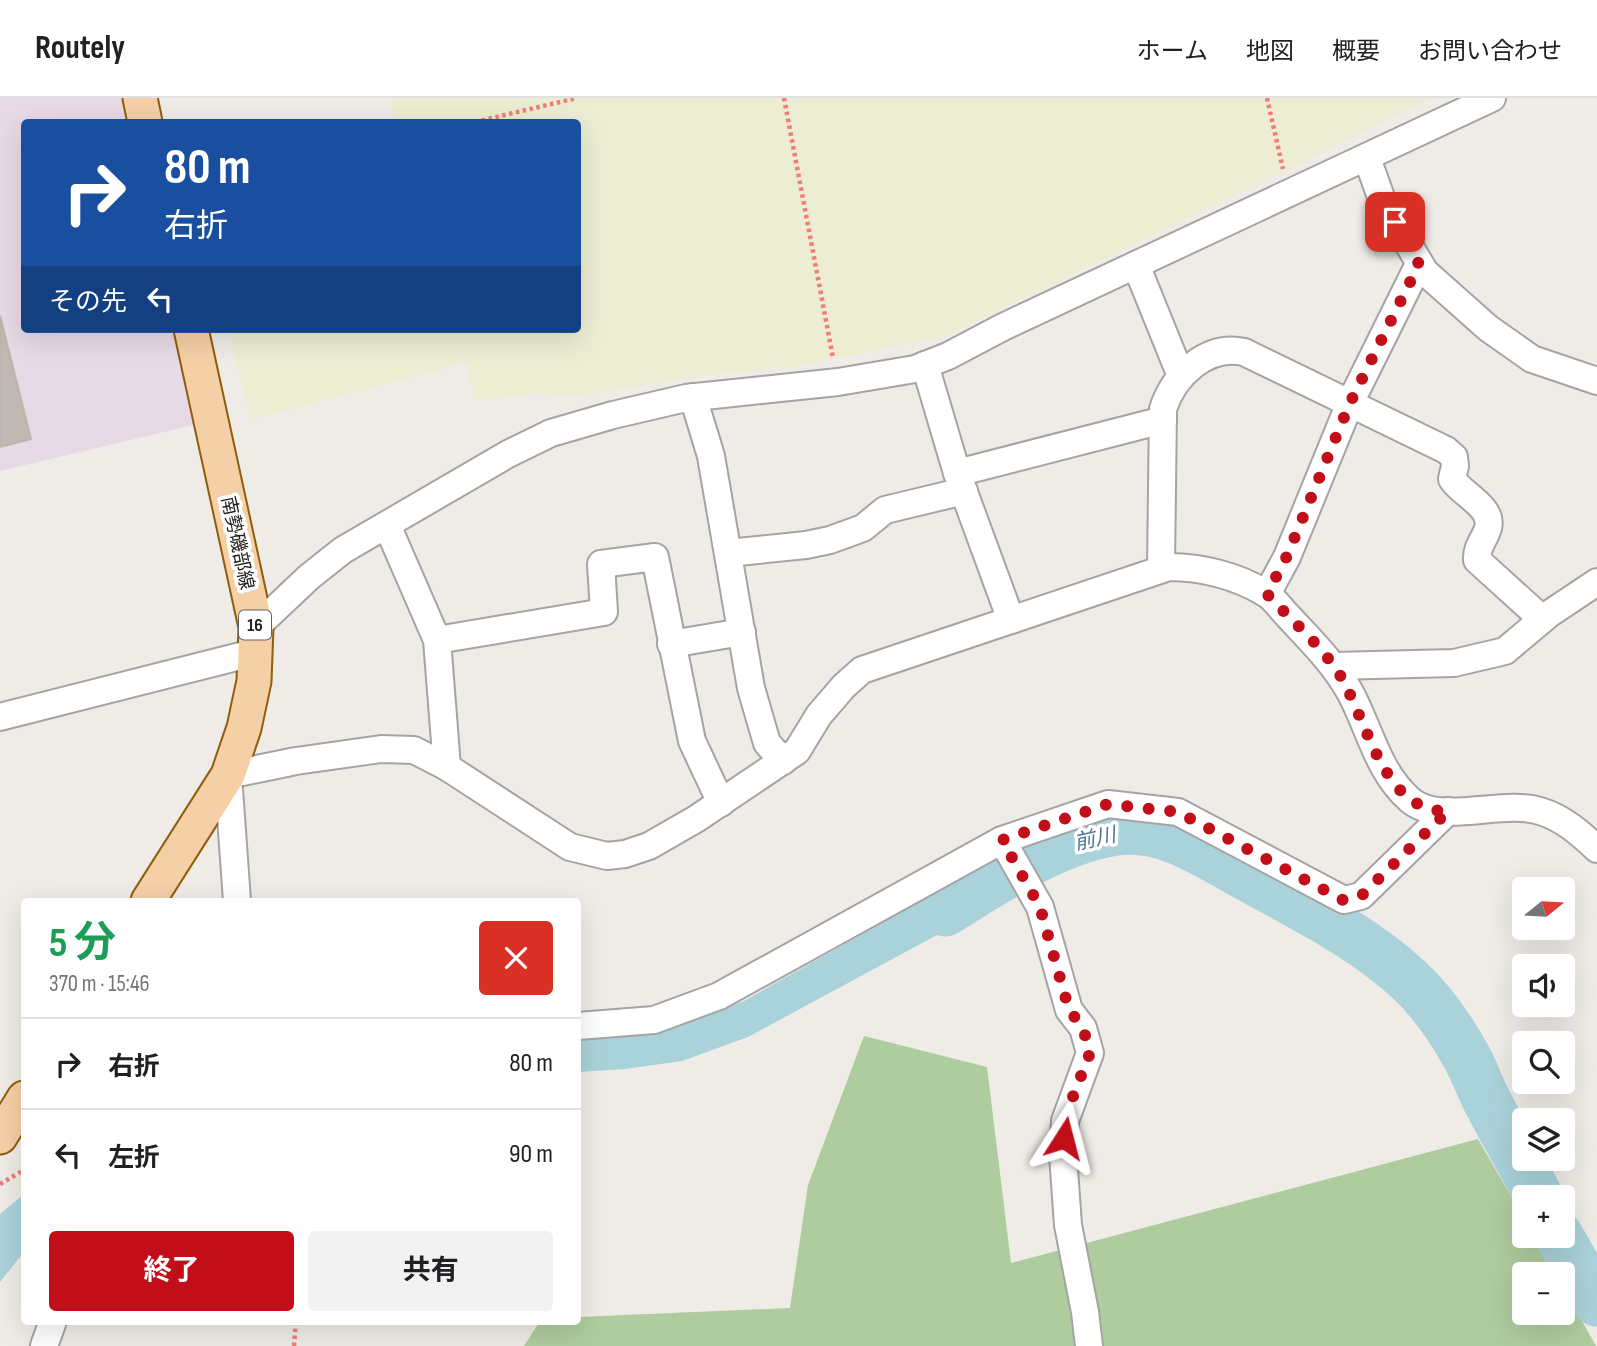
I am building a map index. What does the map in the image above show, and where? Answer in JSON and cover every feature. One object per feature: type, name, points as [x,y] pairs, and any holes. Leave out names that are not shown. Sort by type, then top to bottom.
[{"type":"main road","points":[[140,98],[144,119]]},
{"type":"main road","name":"南勢磯部線","points":[[150,898],[228,775],[239,748],[250,704],[256,640],[192,333]]},
{"type":"main road","points":[[0,1138],[21,1103]]},
{"type":"street","points":[[0,717],[256,640],[309,577],[344,550],[508,454],[551,433],[613,415],[693,397],[838,383],[915,369],[1492,98]]},
{"type":"street","points":[[1367,158],[1382,200],[1424,272],[1488,328],[1532,359],[1597,382]]},
{"type":"street","points":[[1267,594],[1287,556],[1350,403],[1419,264]]},
{"type":"street","points":[[1136,265],[1181,376]]},
{"type":"street","points":[[1161,569],[1163,408],[1169,390],[1181,376],[1211,355],[1233,349],[1446,450],[1454,457],[1452,480],[1489,518],[1489,526],[1476,552],[1478,560],[1542,619]]},
{"type":"street","points":[[925,365],[961,482],[1011,620]]},
{"type":"street","points":[[693,397],[711,456],[751,688],[767,743],[783,761]]},
{"type":"street","points":[[729,553],[830,540],[863,528],[885,510],[961,482],[1163,420]]},
{"type":"street","points":[[387,524],[437,640],[447,767]]},
{"type":"street","points":[[437,640],[604,612],[601,564],[655,557],[692,741],[721,803]]},
{"type":"street","points":[[237,898],[228,775],[296,761],[381,749],[414,750],[447,767],[570,847],[607,856],[625,855],[649,846],[721,803],[797,751],[819,715],[862,670],[1169,567],[1194,567],[1233,579],[1267,594],[1334,666],[1351,695],[1390,778],[1411,801],[1425,809],[1448,811],[1514,807],[1540,811],[1572,826],[1597,849]]},
{"type":"street","points":[[1334,666],[1454,663],[1505,651],[1542,619],[1597,582]]},
{"type":"street","points":[[671,645],[741,632]]},
{"type":"street","points":[[581,1026],[654,1020],[719,996],[1002,840],[1108,804],[1178,812],[1343,900],[1361,896],[1448,811]]},
{"type":"street","points":[[1002,840],[1040,907],[1069,1010],[1083,1028],[1090,1053],[1065,1121],[1063,1155],[1068,1225],[1089,1346]]},
{"type":"street","points":[[44,1346],[52,1325]]},
{"type":"path","points":[[488,119],[577,98]]},
{"type":"path","points":[[784,98],[838,383]]},
{"type":"path","points":[[1267,98],[1289,194]]},
{"type":"path","points":[[0,1184],[21,1172]]},
{"type":"path","points":[[294,1346],[296,1325]]},
{"type":"shaded area","points":[[0,98],[121,98],[126,119],[21,119],[21,333],[177,333],[198,424],[0,471]]},
{"type":"green space","points":[[389,98],[1434,98],[946,336],[805,365],[700,376],[572,397],[537,393],[475,401],[465,363],[250,420],[230,333],[581,333],[581,119],[394,119]]},
{"type":"green space","points":[[864,1036],[987,1067],[1011,1263],[1478,1139],[1512,1198],[1512,1248],[1540,1248],[1548,1262],[1512,1262],[1512,1325],[1575,1325],[1575,1308],[1596,1346],[524,1346],[537,1325],[581,1325],[581,1317],[790,1308],[808,1185]]},
{"type":"water","points":[[992,861],[1011,895],[748,1037],[682,1061],[581,1072],[581,1035],[650,1032],[744,1001]]},
{"type":"water","points":[[21,1196],[21,1256],[0,1282],[0,1214]]},
{"type":"building","points":[[0,316],[31,439],[0,447]]},
{"type":"waterway","name":"前川","points":[[945,912],[1025,864],[1089,837],[1129,830],[1164,836],[1197,849],[1351,935],[1390,964],[1426,997],[1472,1067],[1486,1099],[1533,1185]]},
{"type":"waterway","name":"前川","points":[[1566,1248],[1597,1302]]},
{"type":"route","points":[[1064,1138],[1070,1104],[1090,1053],[1083,1028],[1069,1010],[1040,907],[1002,840],[1108,804],[1178,812],[1343,900],[1361,896],[1448,811],[1425,809],[1411,801],[1390,778],[1351,695],[1334,666],[1267,594],[1287,556],[1350,403],[1419,264],[1395,222]]}]
